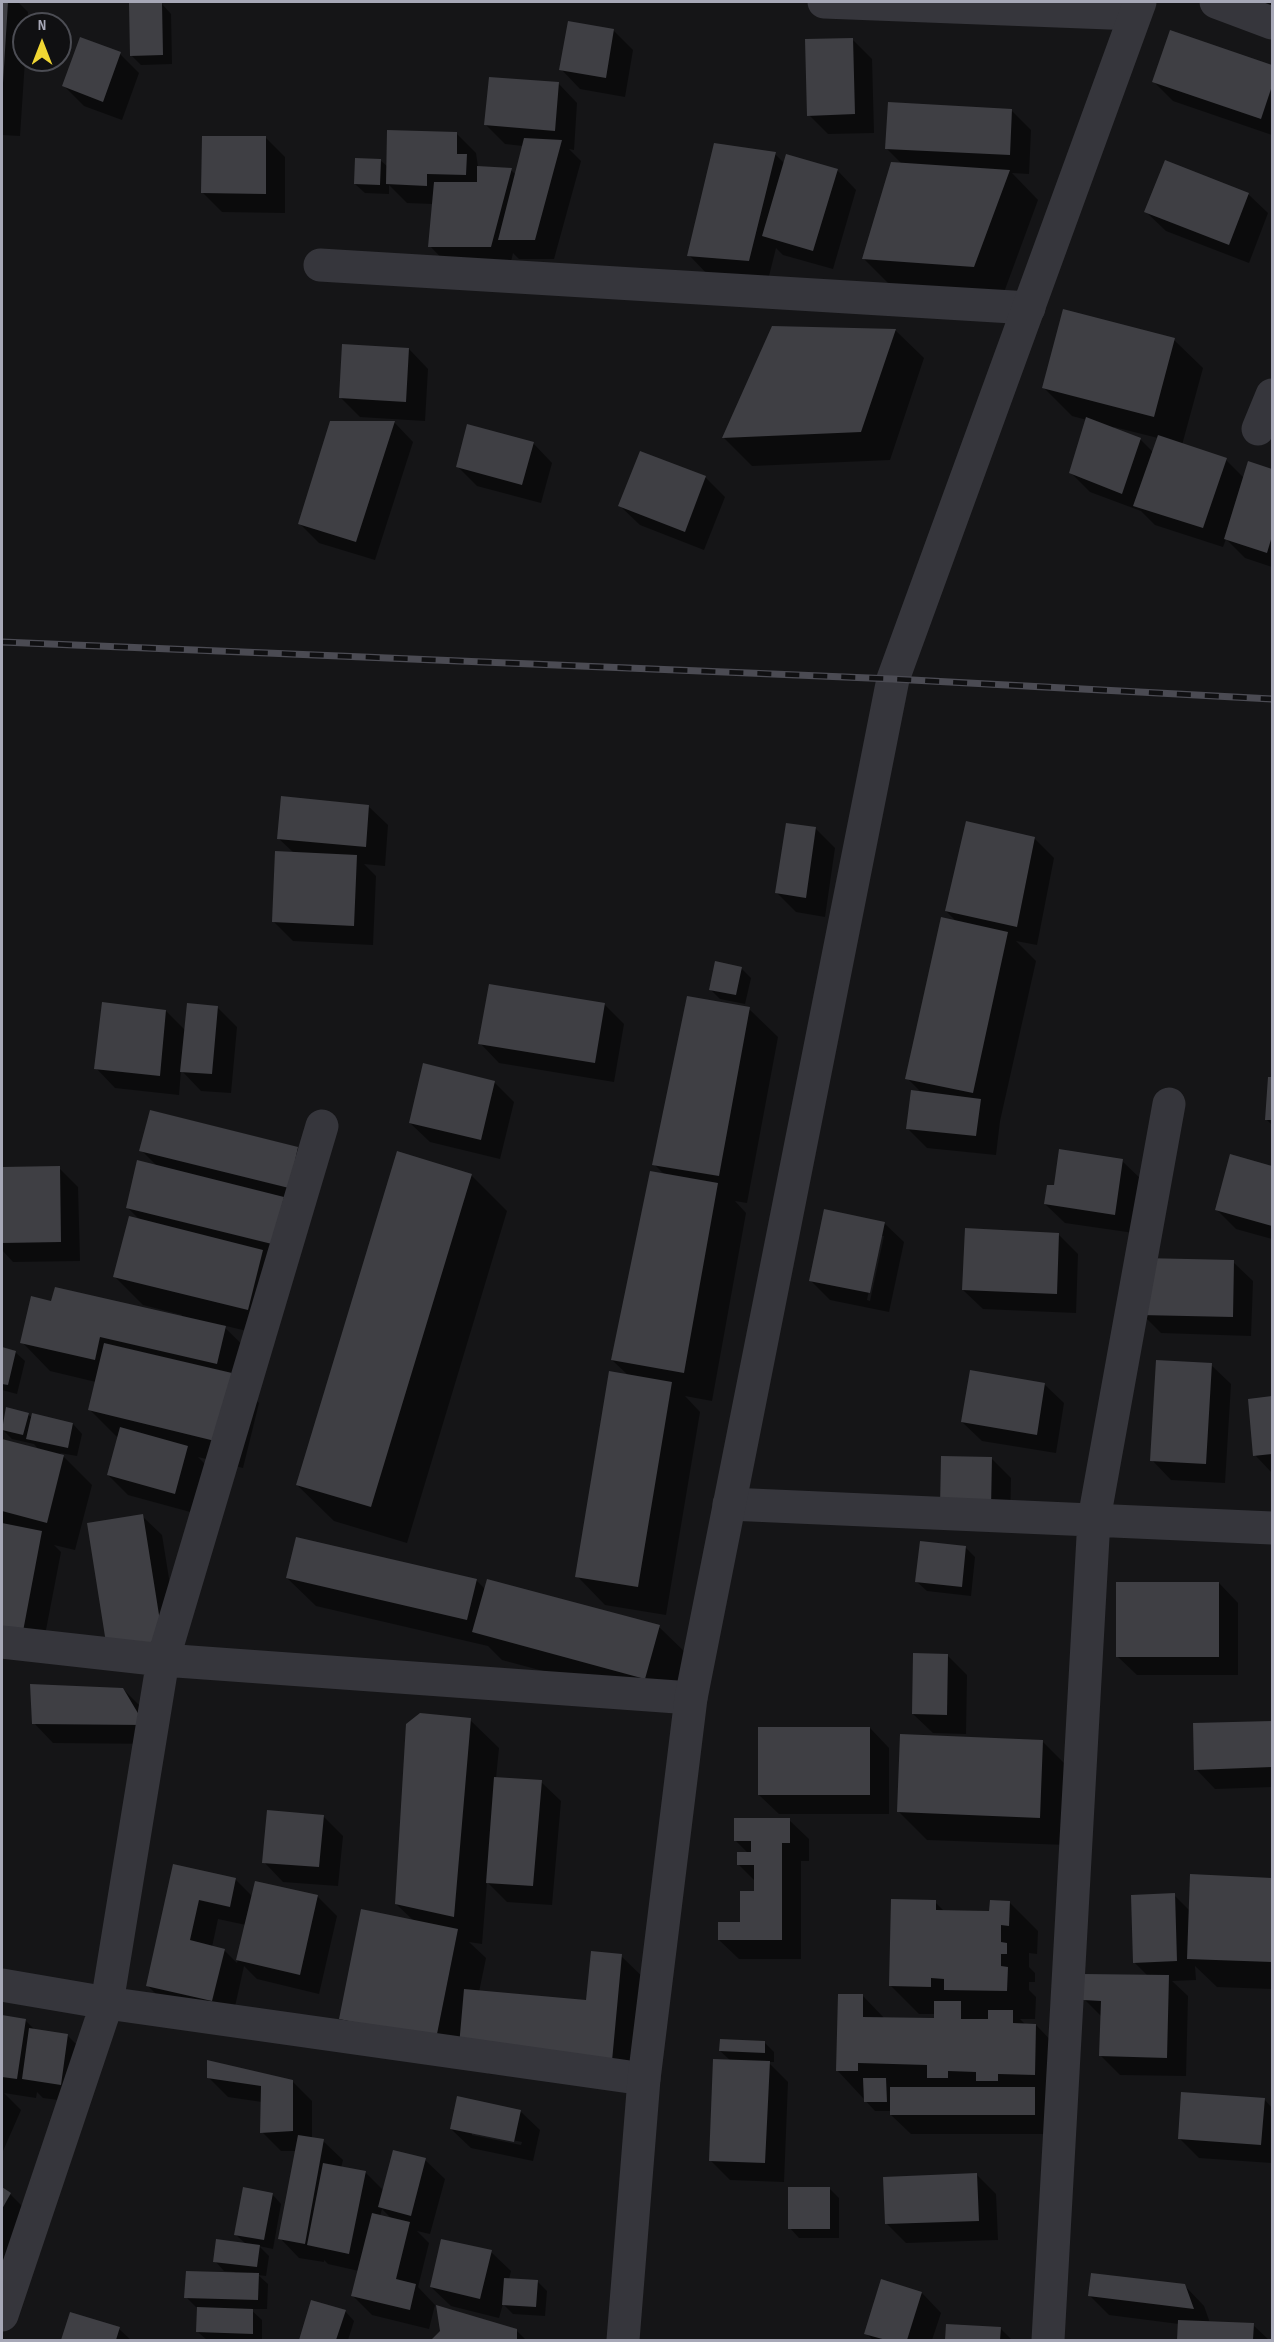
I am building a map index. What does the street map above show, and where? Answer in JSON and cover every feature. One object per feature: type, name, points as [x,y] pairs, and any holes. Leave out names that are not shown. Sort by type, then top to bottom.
[{"type":"street","points":[[623,2340],[644,2079],[690,1698],[893,679],[1137,8],[824,2]]},
{"type":"street","points":[[1216,2],[1272,23]]},
{"type":"street","points":[[320,265],[1029,309]]},
{"type":"street","points":[[1258,429],[1272,395]]},
{"type":"street","points":[[1048,2340],[1094,1519],[1169,1104]]},
{"type":"street","points":[[2,2315],[107,2003],[163,1660],[322,1126]]},
{"type":"street","points":[[729,1504],[1272,1528]]},
{"type":"street","points":[[2,1642],[163,1660],[690,1698]]},
{"type":"street","points":[[2,1984],[107,2003],[644,2079]]},
{"type":"building","points":[[2,2],[8,2],[3,83],[2,83]]},
{"type":"building","points":[[129,3],[162,3],[163,55],[130,56]]},
{"type":"building","points":[[568,21],[614,29],[606,78],[559,70]]},
{"type":"building","points":[[1170,30],[1272,65],[1272,86],[1261,119],[1152,82]]},
{"type":"building","points":[[80,37],[121,52],[103,102],[62,86],[67,72],[72,72],[72,59]]},
{"type":"building","points":[[853,38],[855,114],[807,116],[805,39]]},
{"type":"building","points":[[489,77],[559,82],[555,131],[484,125]]},
{"type":"building","points":[[888,102],[1012,109],[1010,155],[885,149]]},
{"type":"building","points":[[387,130],[457,132],[457,154],[467,154],[466,175],[427,174],[427,186],[386,184]]},
{"type":"building","points":[[202,136],[266,136],[266,194],[201,193]]},
{"type":"building","points":[[524,138],[562,140],[535,240],[498,240]]},
{"type":"building","points":[[714,143],[776,152],[749,261],[687,256]]},
{"type":"building","points":[[786,154],[838,169],[813,251],[762,236]]},
{"type":"building","points":[[355,158],[381,159],[380,185],[354,184]]},
{"type":"building","points":[[1165,160],[1249,193],[1229,245],[1144,212]]},
{"type":"building","points":[[891,162],[1010,170],[974,267],[862,259]]},
{"type":"building","points":[[477,166],[512,168],[491,247],[428,247],[434,182],[477,182]]},
{"type":"building","points":[[1063,309],[1175,338],[1154,417],[1042,388]]},
{"type":"building","points":[[772,326],[896,329],[861,432],[722,438]]},
{"type":"building","points":[[342,344],[409,348],[406,402],[339,398]]},
{"type":"building","points":[[1086,417],[1141,438],[1122,494],[1069,473]]},
{"type":"building","points":[[330,421],[395,421],[356,542],[298,524]]},
{"type":"building","points":[[467,424],[534,442],[522,485],[456,467]]},
{"type":"building","points":[[1158,435],[1227,458],[1203,528],[1133,506]]},
{"type":"building","points":[[640,451],[706,476],[685,532],[618,506]]},
{"type":"building","points":[[1248,461],[1272,469],[1272,536],[1267,553],[1224,539]]},
{"type":"building","points":[[281,796],[369,805],[366,847],[277,839]]},
{"type":"building","points":[[966,821],[1035,837],[1017,927],[945,911]]},
{"type":"building","points":[[786,823],[816,827],[806,898],[775,893]]},
{"type":"building","points":[[275,851],[357,855],[354,926],[272,922]]},
{"type":"building","points":[[941,917],[1008,932],[973,1093],[905,1079]]},
{"type":"building","points":[[715,961],[742,967],[736,995],[709,990]]},
{"type":"building","points":[[489,984],[605,1003],[595,1063],[478,1044]]},
{"type":"building","points":[[687,996],[750,1007],[719,1176],[652,1165]]},
{"type":"building","points":[[102,1002],[166,1010],[160,1076],[94,1069]]},
{"type":"building","points":[[187,1003],[218,1006],[212,1074],[180,1072]]},
{"type":"building","points":[[423,1063],[495,1081],[481,1140],[409,1123]]},
{"type":"building","points":[[1268,1077],[1272,1077],[1272,1120],[1265,1120]]},
{"type":"building","points":[[911,1090],[981,1099],[976,1136],[906,1129]]},
{"type":"building","points":[[150,1110],[298,1147],[289,1188],[139,1151]]},
{"type":"building","points":[[1059,1149],[1123,1159],[1115,1215],[1044,1204],[1047,1185],[1054,1185]]},
{"type":"building","points":[[397,1151],[472,1174],[371,1507],[296,1485]]},
{"type":"building","points":[[1230,1154],[1272,1166],[1272,1226],[1215,1210]]},
{"type":"building","points":[[137,1160],[284,1197],[272,1244],[126,1208]]},
{"type":"building","points":[[60,1166],[61,1242],[2,1243],[2,1167]]},
{"type":"building","points":[[650,1171],[718,1183],[684,1373],[611,1360]]},
{"type":"building","points":[[824,1209],[885,1222],[870,1293],[809,1281]]},
{"type":"building","points":[[129,1216],[263,1250],[248,1310],[113,1277]]},
{"type":"building","points":[[965,1228],[1059,1233],[1057,1294],[962,1290]]},
{"type":"building","points":[[1142,1258],[1234,1260],[1233,1317],[1140,1315]]},
{"type":"building","points":[[55,1287],[226,1326],[217,1364],[100,1337],[95,1360],[20,1343],[31,1296],[51,1301]]},
{"type":"building","points":[[104,1343],[232,1373],[215,1441],[88,1410]]},
{"type":"building","points":[[2,1347],[16,1351],[8,1385],[2,1384]]},
{"type":"building","points":[[1156,1360],[1212,1363],[1206,1464],[1150,1461]]},
{"type":"building","points":[[970,1370],[1045,1383],[1037,1435],[961,1422]]},
{"type":"building","points":[[609,1371],[672,1382],[638,1587],[575,1577]]},
{"type":"building","points":[[1272,1396],[1272,1454],[1253,1456],[1248,1399]]},
{"type":"building","points":[[6,1407],[29,1413],[23,1435],[2,1430]]},
{"type":"building","points":[[32,1413],[73,1423],[68,1448],[26,1439]]},
{"type":"building","points":[[120,1427],[188,1446],[175,1494],[107,1475]]},
{"type":"building","points":[[2,1439],[64,1455],[47,1523],[2,1511]]},
{"type":"building","points":[[941,1456],[992,1457],[991,1508],[940,1507]]},
{"type":"building","points":[[143,1514],[163,1640],[107,1649],[87,1523]]},
{"type":"building","points":[[2,1523],[42,1531],[21,1642],[2,1638]]},
{"type":"building","points":[[296,1537],[477,1579],[467,1620],[286,1578]]},
{"type":"building","points":[[920,1541],[966,1546],[962,1587],[915,1582]]},
{"type":"building","points":[[487,1579],[660,1625],[645,1679],[472,1632]]},
{"type":"building","points":[[1116,1582],[1219,1582],[1219,1657],[1116,1657]]},
{"type":"building","points":[[913,1653],[948,1654],[947,1715],[912,1714]]},
{"type":"building","points":[[30,1684],[123,1688],[145,1725],[32,1724]]},
{"type":"building","points":[[420,1713],[471,1718],[454,1917],[395,1904],[406,1724]]},
{"type":"building","points":[[1272,1721],[1272,1767],[1194,1770],[1193,1723]]},
{"type":"building","points":[[758,1727],[870,1727],[870,1795],[758,1795]]},
{"type":"building","points":[[900,1734],[1043,1740],[1040,1818],[897,1812]]},
{"type":"building","points":[[494,1777],[542,1780],[533,1886],[486,1883]]},
{"type":"building","points":[[267,1810],[324,1815],[319,1867],[262,1863]]},
{"type":"building","points":[[734,1818],[790,1818],[790,1843],[782,1843],[782,1940],[718,1940],[718,1922],[740,1922],[740,1891],[754,1891],[754,1865],[737,1865],[737,1852],[751,1852],[751,1841],[734,1841]]},
{"type":"building","points":[[173,1864],[236,1878],[230,1907],[199,1900],[190,1940],[225,1949],[212,2001],[146,1986]]},
{"type":"building","points":[[1190,1874],[1272,1878],[1272,1962],[1187,1959]]},
{"type":"building","points":[[255,1881],[318,1895],[300,1975],[236,1960]]},
{"type":"building","points":[[1175,1893],[1177,1961],[1133,1963],[1131,1895]]},
{"type":"building","points":[[891,1899],[936,1900],[936,1910],[989,1911],[990,1900],[1010,1901],[1009,1926],[1001,1925],[1001,1942],[1007,1943],[1007,1954],[1001,1954],[1001,1966],[1008,1967],[1007,1991],[944,1990],[944,1979],[931,1978],[931,1987],[889,1986]]},
{"type":"building","points":[[361,1909],[458,1929],[436,2039],[339,2019]]},
{"type":"building","points":[[591,1951],[622,1954],[612,2061],[459,2046],[464,1989],[586,2000]]},
{"type":"building","points":[[1083,1974],[1169,1975],[1167,2058],[1099,2056],[1101,2001],[1083,2000]]},
{"type":"building","points":[[838,1994],[863,1994],[863,2017],[934,2018],[934,2001],[961,2001],[961,2019],[988,2019],[988,2010],[1013,2010],[1013,2023],[1036,2024],[1035,2075],[998,2074],[998,2081],[976,2081],[976,2072],[948,2071],[948,2078],[927,2078],[927,2065],[858,2063],[858,2071],[836,2071]]},
{"type":"building","points":[[2,2015],[26,2019],[17,2079],[2,2077]]},
{"type":"building","points":[[29,2028],[68,2034],[61,2085],[22,2079]]},
{"type":"building","points":[[720,2039],[765,2041],[765,2053],[719,2051]]},
{"type":"building","points":[[713,2059],[770,2061],[765,2163],[709,2161]]},
{"type":"building","points":[[207,2060],[293,2080],[293,2131],[260,2133],[261,2086],[207,2078]]},
{"type":"building","points":[[863,2078],[886,2078],[887,2102],[864,2102]]},
{"type":"building","points":[[890,2087],[1035,2087],[1035,2115],[890,2115]]},
{"type":"building","points":[[1181,2092],[1265,2098],[1261,2145],[1178,2139]]},
{"type":"building","points":[[457,2096],[521,2110],[514,2142],[450,2129]]},
{"type":"building","points":[[298,2135],[324,2139],[305,2244],[278,2239]]},
{"type":"building","points":[[393,2150],[426,2158],[411,2216],[378,2207]]},
{"type":"building","points":[[323,2163],[366,2171],[349,2254],[307,2245]]},
{"type":"building","points":[[977,2173],[979,2221],[885,2224],[883,2177]]},
{"type":"building","points":[[2,2187],[11,2193],[2,2209]]},
{"type":"building","points":[[243,2187],[273,2193],[264,2240],[234,2235]]},
{"type":"building","points":[[788,2187],[830,2187],[830,2229],[788,2229]]},
{"type":"building","points":[[372,2213],[410,2222],[396,2279],[416,2284],[410,2310],[351,2296]]},
{"type":"building","points":[[216,2239],[260,2245],[257,2267],[213,2262]]},
{"type":"building","points":[[441,2239],[492,2250],[480,2299],[430,2287]]},
{"type":"building","points":[[186,2271],[259,2273],[258,2300],[184,2298]]},
{"type":"building","points":[[1091,2273],[1185,2284],[1194,2309],[1088,2296]]},
{"type":"building","points":[[504,2278],[538,2280],[536,2307],[502,2305]]},
{"type":"building","points":[[881,2279],[922,2292],[907,2340],[886,2340],[864,2334]]},
{"type":"building","points":[[311,2300],[346,2310],[336,2340],[299,2340]]},
{"type":"building","points":[[436,2305],[517,2329],[517,2340],[431,2340],[440,2331]]},
{"type":"building","points":[[197,2307],[253,2309],[253,2334],[196,2332]]},
{"type":"building","points":[[70,2312],[120,2327],[116,2340],[61,2340]]},
{"type":"building","points":[[1178,2320],[1254,2323],[1253,2340],[1177,2340]]},
{"type":"building","points":[[946,2324],[1001,2327],[1000,2340],[945,2340]]},
{"type":"railway","points":[[2,642],[893,679],[1272,699]]}]
